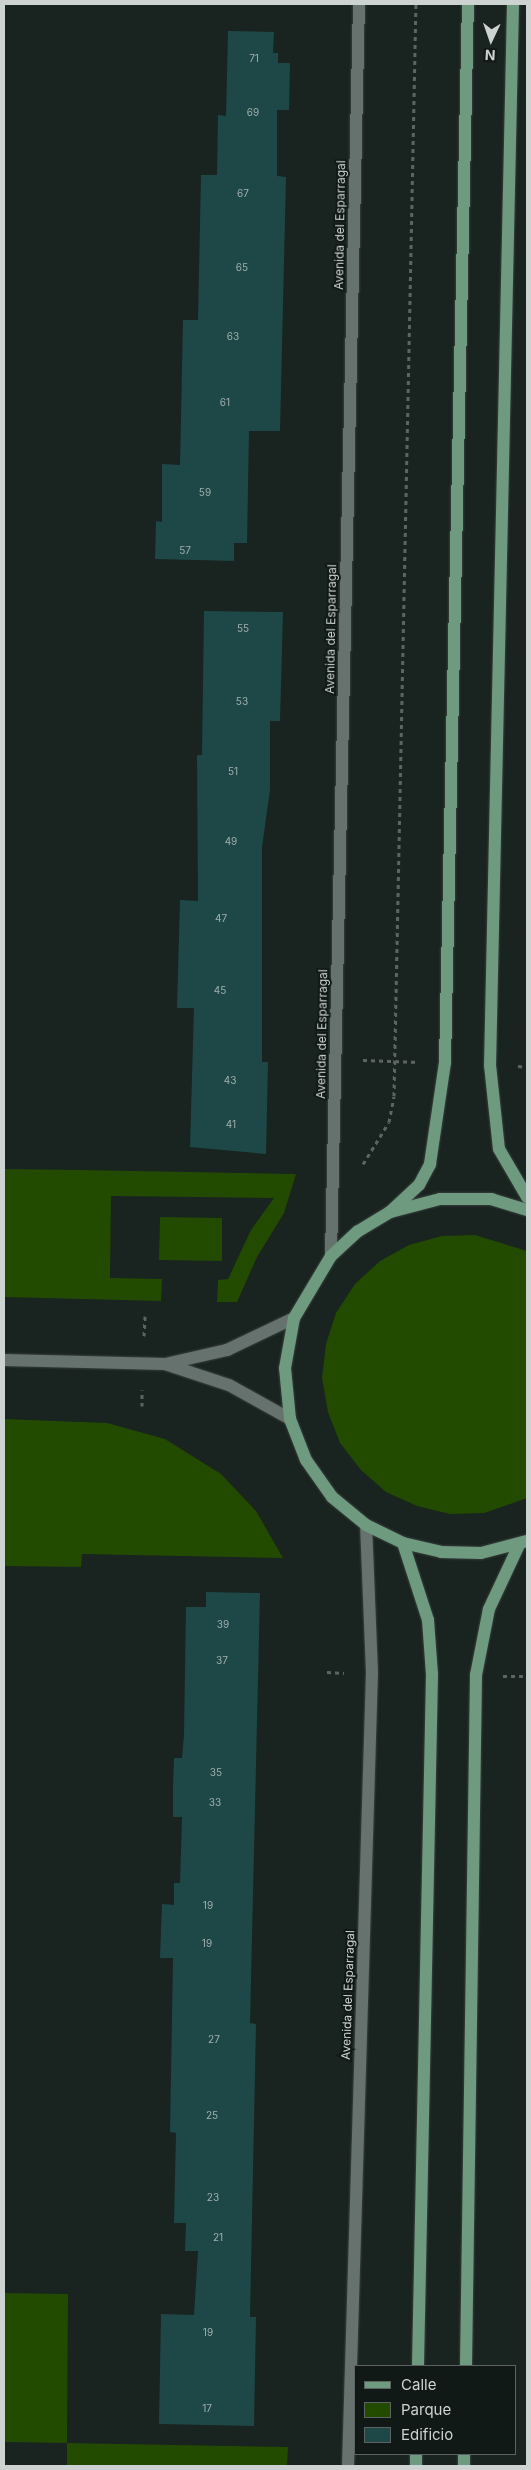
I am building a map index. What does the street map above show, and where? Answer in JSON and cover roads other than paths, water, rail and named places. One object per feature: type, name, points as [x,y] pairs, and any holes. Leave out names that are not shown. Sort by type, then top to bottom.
[{"type":"main road","points":[[468,4],[445,1063],[430,1164],[419,1185],[390,1212],[331,1256],[294,1318],[285,1368],[290,1419],[306,1460],[332,1497],[366,1525],[403,1543],[441,1552],[471,1553],[523,1543]]},
{"type":"main road","points":[[513,4],[490,1065],[499,1149],[527,1197]]},
{"type":"main road","points":[[390,1212],[440,1198],[492,1199],[527,1210]]},
{"type":"main road","points":[[403,1543],[428,1620],[432,1674],[418,2365]]},
{"type":"main road","points":[[466,2365],[476,1675],[489,1609],[523,1543]]},
{"type":"street","name":"Avenida del Esparragal","points":[[331,1256],[359,4]]},
{"type":"street","points":[[4,1360],[165,1364],[226,1350],[294,1318]]},
{"type":"street","points":[[165,1364],[229,1384],[290,1419]]},
{"type":"street","name":"Avenida del Esparragal","points":[[348,2466],[372,1673],[366,1525]]}]
